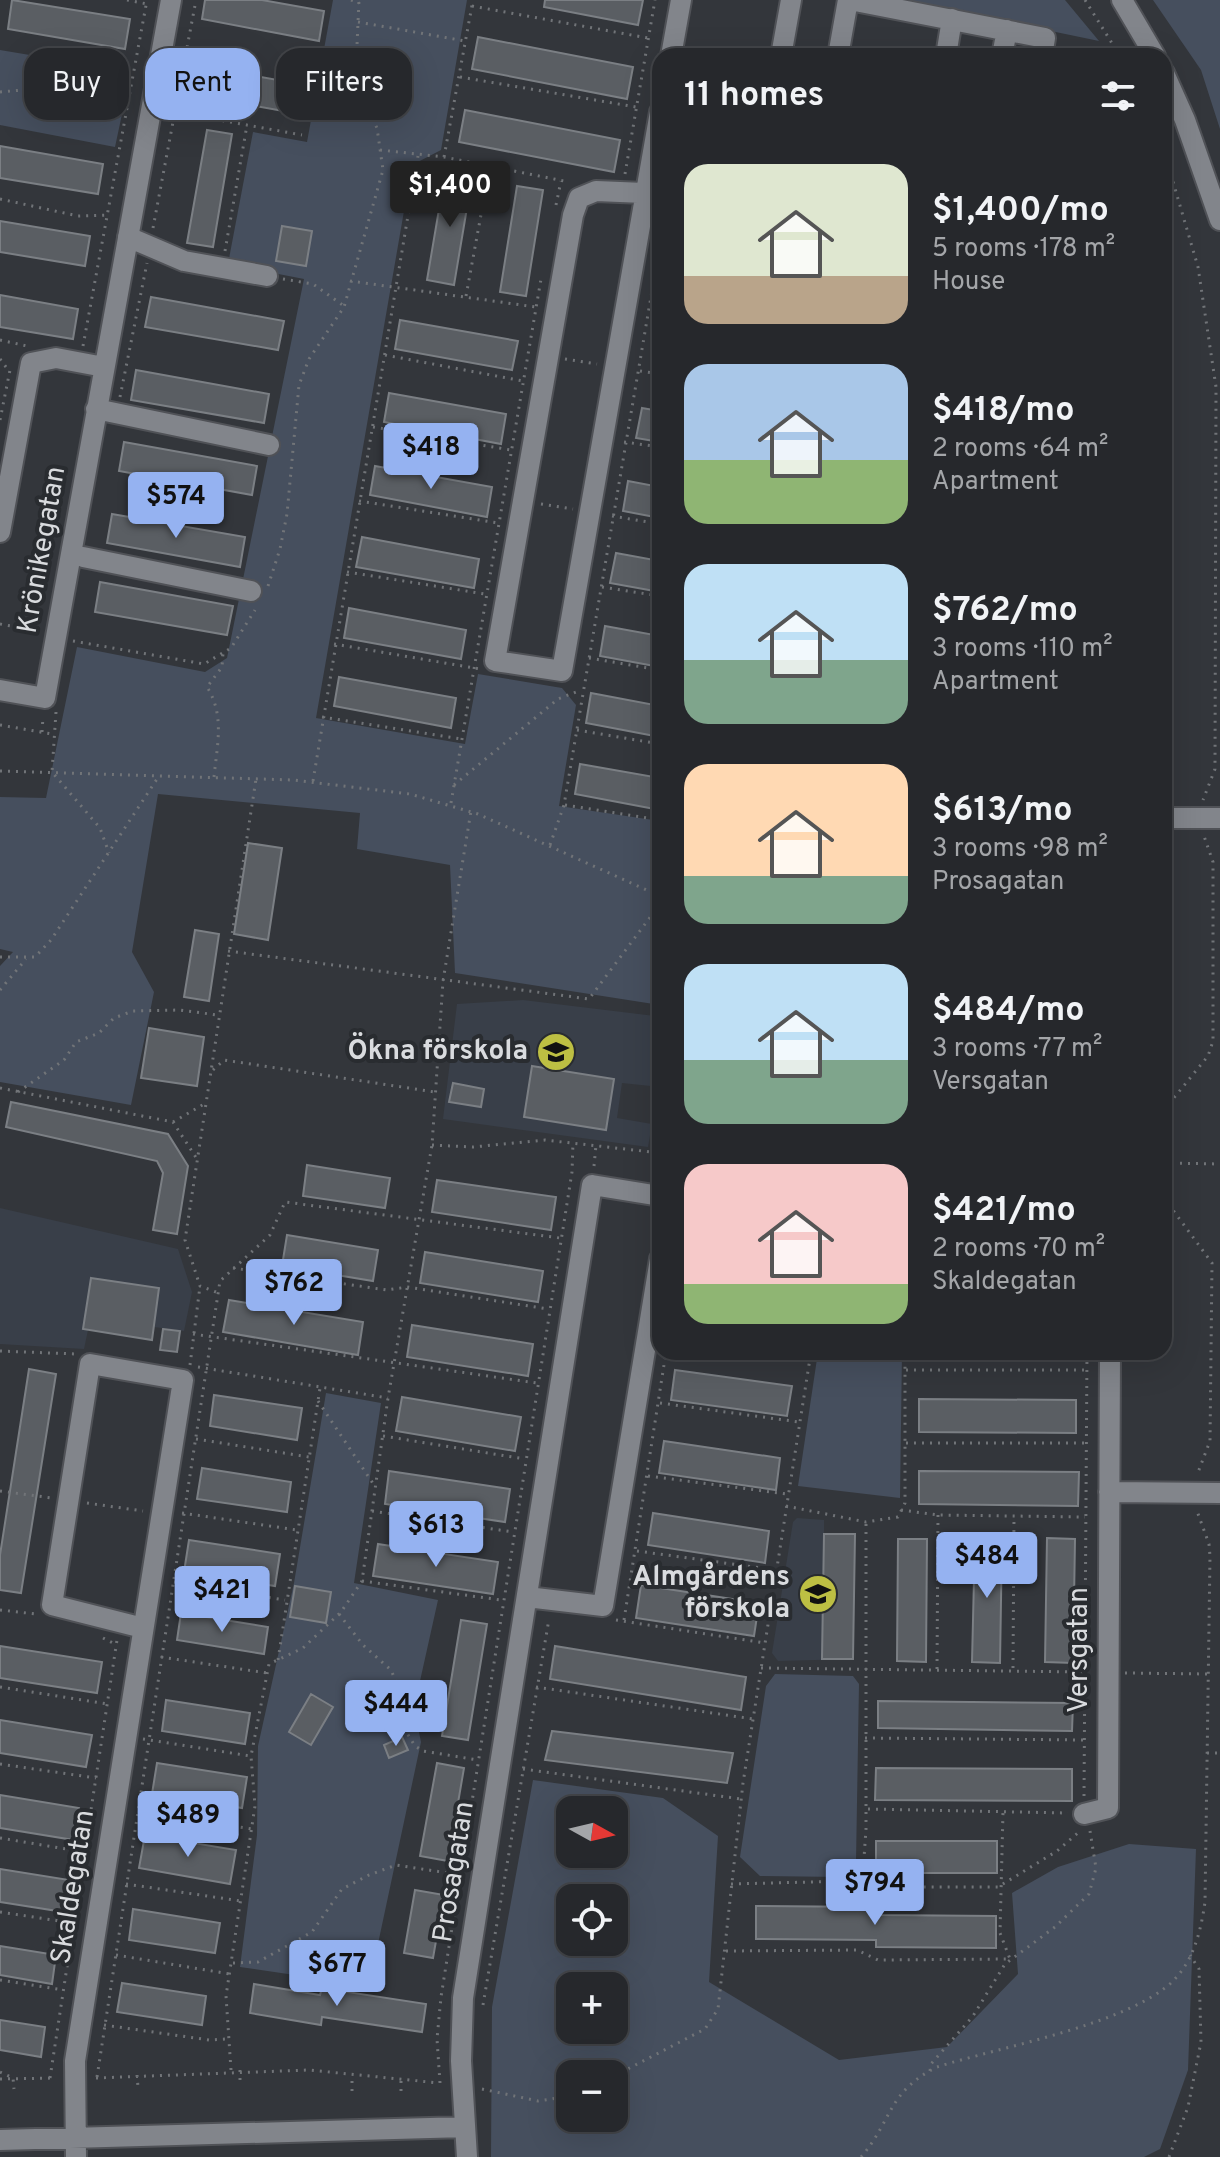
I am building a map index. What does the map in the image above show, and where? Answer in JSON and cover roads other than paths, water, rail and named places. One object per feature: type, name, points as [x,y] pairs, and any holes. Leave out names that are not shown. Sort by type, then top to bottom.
[{"type":"street","name":"Krönikegatan","points":[[0,690],[45,698],[62,637],[96,409],[171,0]]},
{"type":"street","points":[[672,48],[681,0]]},
{"type":"street","points":[[782,48],[791,0]]},
{"type":"street","points":[[840,48],[849,0],[1045,38],[1043,48]]},
{"type":"street","points":[[1122,0],[1150,48]]},
{"type":"street","points":[[947,48],[952,19]]},
{"type":"street","points":[[1004,48],[1007,30]]},
{"type":"street","points":[[1172,91],[1220,220]]},
{"type":"street","points":[[643,201],[622,192],[596,191],[579,198],[573,215],[538,355],[513,499],[495,661],[562,671],[652,154]]},
{"type":"street","points":[[128,237],[184,261],[267,276]]},
{"type":"street","name":"Krönikegatan","points":[[0,532],[31,363],[56,358],[104,367]]},
{"type":"street","points":[[96,409],[269,445]]},
{"type":"street","points":[[83,557],[256,599]]},
{"type":"street","points":[[1172,818],[1209,818]]},
{"type":"street","name":"Prosagatan","points":[[467,2157],[465,2127],[475,2085],[463,1998],[592,1185],[652,1195]]},
{"type":"street","points":[[527,1597],[554,1612],[603,1606],[652,1308]]},
{"type":"street","name":"Versgatan","points":[[1085,1819],[1108,1808],[1110,1360]]},
{"type":"street","name":"Skaldegatan","points":[[76,2148],[78,2046],[183,1380],[90,1364],[52,1605],[143,1628]]},
{"type":"street","points":[[1109,1492],[1220,1493]]},
{"type":"street","points":[[0,2140],[76,2148],[465,2127]]},
{"type":"place","name":"Ökna förskola","points":[[556,1052]]},
{"type":"place","name":"Almgårdens förskola","points":[[818,1594]]}]
